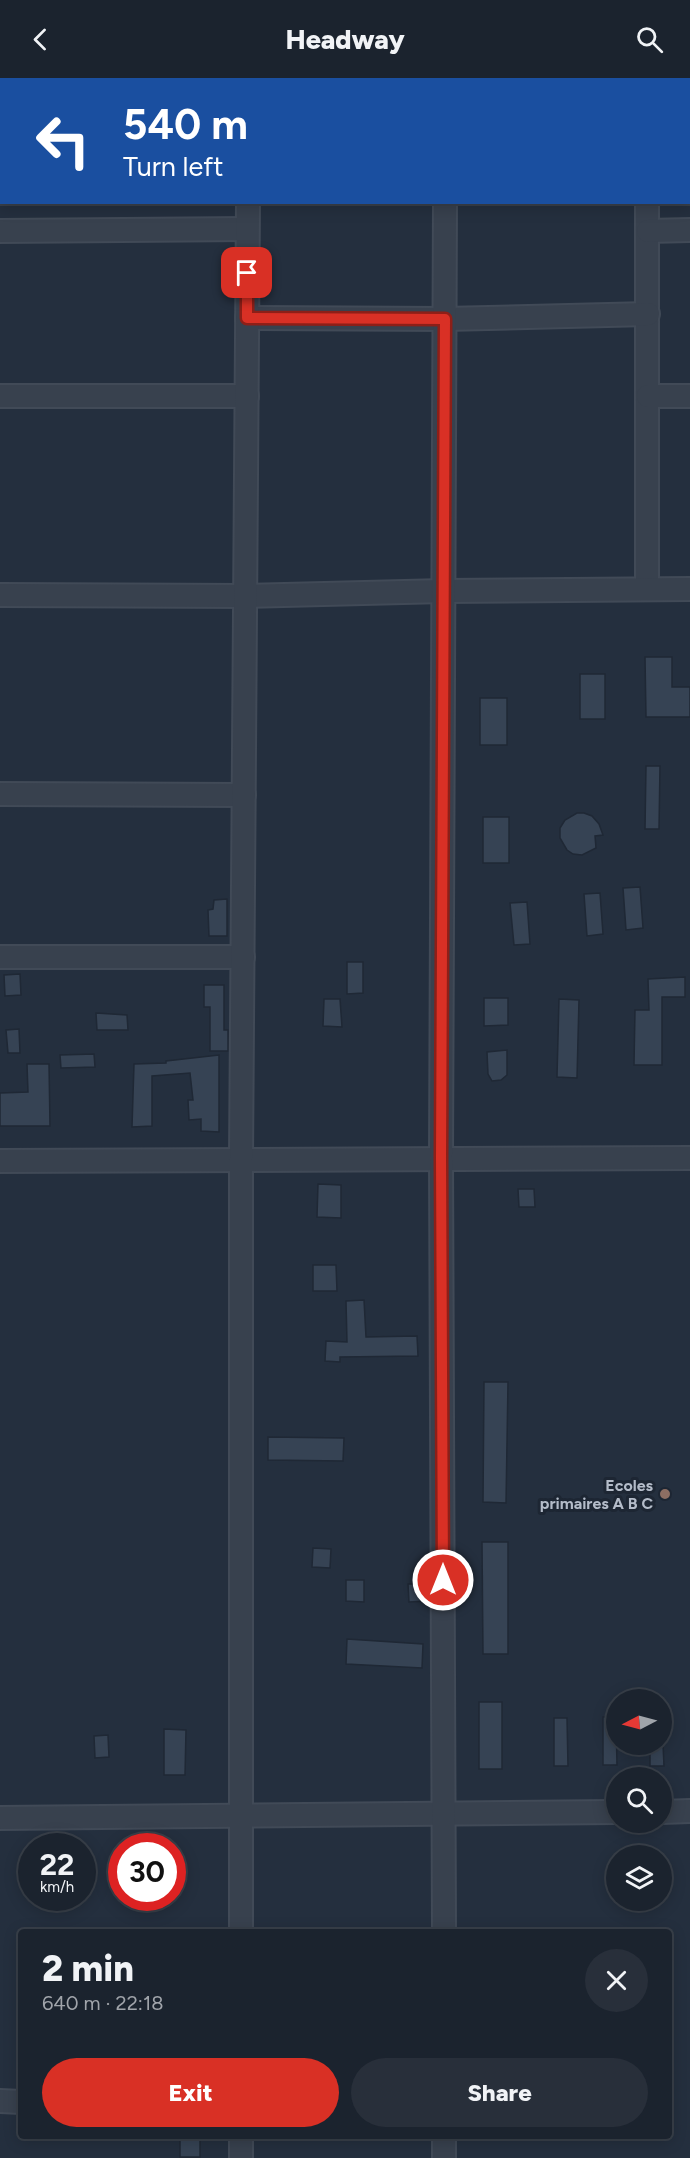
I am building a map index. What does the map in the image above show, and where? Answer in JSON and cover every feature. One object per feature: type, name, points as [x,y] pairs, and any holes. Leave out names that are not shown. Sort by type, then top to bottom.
[{"type":"street","points":[[241,1929],[241,1160],[248,204]]},
{"type":"street","points":[[444,1929],[441,1158],[445,204]]},
{"type":"street","points":[[647,204],[647,589]]},
{"type":"street","points":[[0,231],[247,229]]},
{"type":"street","points":[[648,231],[690,230]]},
{"type":"street","points":[[247,318],[445,319],[648,314]]},
{"type":"street","points":[[0,396],[247,396]]},
{"type":"street","points":[[648,396],[690,396]]},
{"type":"street","points":[[0,595],[246,596],[444,591],[690,589]]},
{"type":"street","points":[[0,794],[244,795]]},
{"type":"street","points":[[0,957],[243,957]]},
{"type":"street","points":[[0,1161],[690,1158]]},
{"type":"street","points":[[672,1812],[690,1811]]},
{"type":"street","points":[[0,1818],[606,1812]]},
{"type":"street","points":[[0,2102],[18,2102]]},
{"type":"street","points":[[240,2158],[241,2139]]},
{"type":"street","points":[[444,2139],[444,2158]]},
{"type":"building","points":[[645,657],[672,657],[672,687],[690,687],[690,717],[646,717]]},
{"type":"building","points":[[580,674],[605,674],[605,719],[580,719]]},
{"type":"building","points":[[480,698],[507,698],[507,745],[480,745]]},
{"type":"building","points":[[646,766],[660,766],[659,829],[645,829]]},
{"type":"building","points":[[577,813],[592,816],[599,824],[603,835],[595,836],[596,848],[582,855],[573,854],[567,850],[560,838],[560,828],[565,820]]},
{"type":"building","points":[[483,817],[509,817],[509,863],[483,863]]},
{"type":"building","points":[[640,887],[643,928],[626,930],[623,888]]},
{"type":"building","points":[[600,893],[603,934],[587,936],[584,894]]},
{"type":"building","points":[[227,899],[227,936],[209,936],[208,910],[213,909],[214,900]]},
{"type":"building","points":[[527,902],[530,944],[514,945],[510,903]]},
{"type":"building","points":[[347,962],[363,962],[363,993],[347,994]]},
{"type":"building","points":[[20,974],[21,995],[5,996],[4,975]]},
{"type":"building","points":[[685,977],[685,997],[662,997],[662,1065],[634,1065],[635,1010],[649,1010],[648,979]]},
{"type":"building","points":[[204,985],[224,985],[224,1030],[228,1030],[228,1051],[210,1051],[210,1007],[204,1007]]},
{"type":"building","points":[[484,998],[508,998],[508,1025],[484,1026]]},
{"type":"building","points":[[324,999],[340,999],[342,1027],[323,1026]]},
{"type":"building","points":[[559,999],[579,1000],[577,1078],[557,1077]]},
{"type":"building","points":[[96,1013],[127,1015],[128,1030],[97,1030]]},
{"type":"building","points":[[19,1029],[20,1053],[8,1053],[6,1030]]},
{"type":"building","points":[[507,1050],[507,1075],[501,1080],[492,1081],[488,1074],[487,1052]]},
{"type":"building","points":[[94,1054],[95,1067],[61,1068],[60,1055]]},
{"type":"building","points":[[219,1055],[219,1132],[201,1131],[201,1119],[189,1120],[188,1100],[193,1100],[190,1073],[152,1076],[152,1126],[132,1127],[134,1064],[166,1063],[166,1061]]},
{"type":"building","points":[[27,1064],[49,1064],[50,1126],[0,1126],[0,1093],[28,1092]]},
{"type":"building","points":[[318,1184],[341,1185],[341,1218],[317,1217]]},
{"type":"building","points":[[518,1189],[534,1189],[535,1207],[519,1207]]},
{"type":"building","points":[[313,1265],[336,1265],[337,1291],[313,1291]]},
{"type":"building","points":[[364,1300],[366,1337],[417,1336],[418,1356],[340,1357],[340,1362],[325,1361],[326,1341],[347,1342],[346,1301]]},
{"type":"building","points":[[484,1382],[508,1382],[506,1503],[483,1502]]},
{"type":"building","points":[[268,1437],[344,1438],[343,1461],[268,1460]]},
{"type":"building","points":[[482,1542],[508,1542],[508,1654],[483,1654]]},
{"type":"building","points":[[313,1548],[331,1549],[330,1568],[312,1567]]},
{"type":"building","points":[[346,1580],[364,1580],[364,1602],[346,1601]]},
{"type":"building","points":[[408,1584],[427,1584],[427,1601],[409,1602]]},
{"type":"building","points":[[347,1639],[423,1644],[422,1668],[346,1664]]},
{"type":"building","points":[[479,1702],[502,1702],[502,1769],[479,1769]]},
{"type":"building","points":[[603,1717],[606,1717],[606,1755],[617,1755],[617,1765],[603,1765]]},
{"type":"building","points":[[554,1718],[567,1718],[568,1766],[554,1766]]},
{"type":"building","points":[[164,1729],[186,1730],[185,1775],[164,1775]]},
{"type":"building","points":[[108,1735],[109,1757],[95,1758],[94,1736]]},
{"type":"building","points":[[650,1755],[664,1755],[664,1766],[650,1766]]},
{"type":"building","points":[[180,2139],[200,2139],[200,2157],[180,2157]]},
{"type":"place","name":"Ecoles primaires A B C","points":[[665,1494]]},
{"type":"route","points":[[247,273],[247,318],[445,319],[441,1158],[443,1580]]}]
